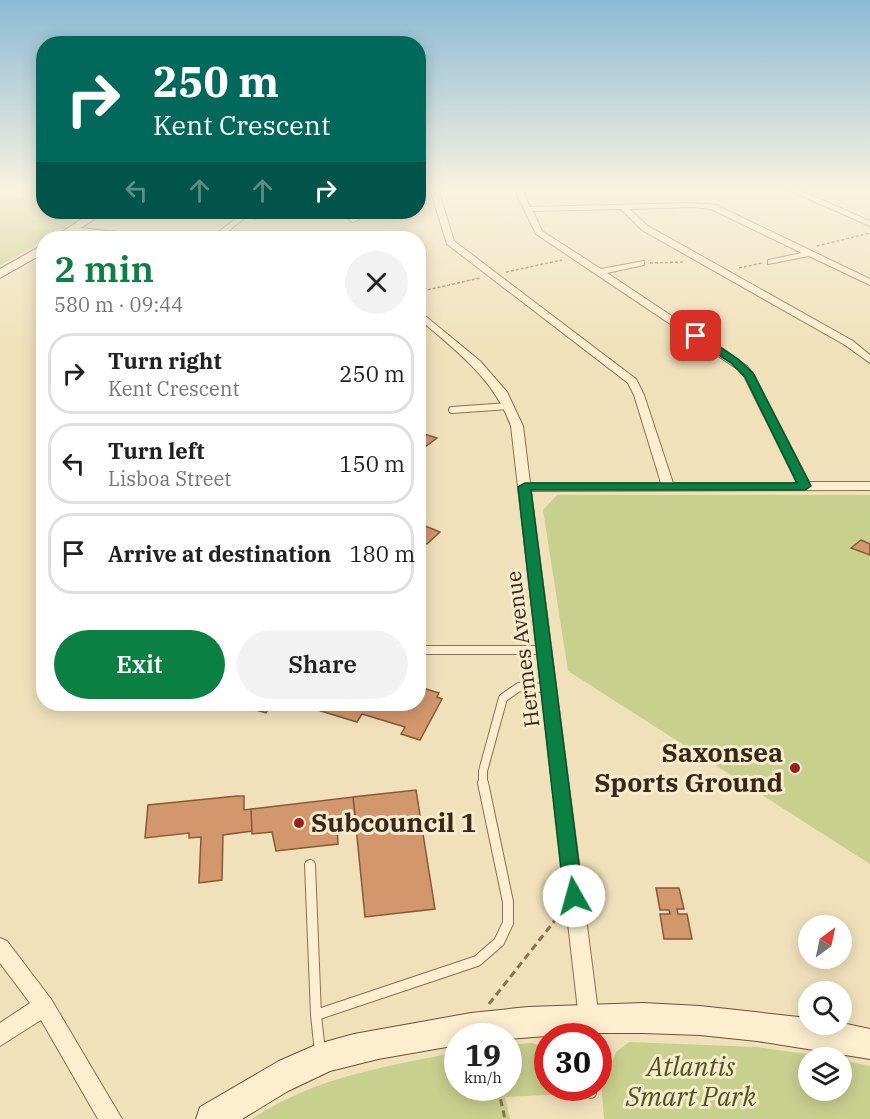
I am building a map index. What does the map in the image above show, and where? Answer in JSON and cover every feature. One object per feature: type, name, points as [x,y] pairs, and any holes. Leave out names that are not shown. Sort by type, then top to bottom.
[{"type":"street","points":[[452,241],[456,247],[632,381],[639,395],[668,487]]},
{"type":"street","points":[[553,241],[743,368],[749,375],[805,486]]},
{"type":"street","points":[[668,241],[849,343],[870,360]]},
{"type":"street","points":[[789,241],[870,282]]},
{"type":"street","points":[[771,262],[813,253]]},
{"type":"street","points":[[0,274],[36,254]]},
{"type":"street","points":[[600,273],[641,263]]},
{"type":"street","name":"Hermes Avenue","points":[[426,320],[488,375],[510,406],[517,426],[589,1023]]},
{"type":"street","points":[[525,487],[870,486]]},
{"type":"street","points":[[0,947],[44,1006],[111,1119]]},
{"type":"street","points":[[0,1035],[44,1006]]},
{"type":"street","points":[[612,1023],[738,1024],[814,1033],[870,1044]]},
{"type":"street","points":[[216,1117],[272,1080],[320,1059],[386,1042],[468,1027],[534,1025]]},
{"type":"lane","points":[[452,410],[510,406]]},
{"type":"lane","points":[[426,650],[544,650]]},
{"type":"lane","points":[[316,1015],[477,961],[499,942],[508,923],[508,902],[484,794],[483,771],[503,698],[519,687],[549,688]]},
{"type":"lane","points":[[310,865],[320,1059]]},
{"type":"path","points":[[813,253],[806,249],[837,241]]},
{"type":"path","points":[[488,1012],[489,1005],[556,919],[577,919]]},
{"type":"path","points":[[501,1101],[505,1119]]},
{"type":"green space","points":[[0,241],[36,241],[36,245],[0,266]]},
{"type":"green space","name":"Saxonsea Sports Ground","points":[[557,495],[870,495],[870,864],[568,671],[543,510]]},
{"type":"green space","name":"Atlantis Smart Park","points":[[629,1042],[757,1047],[798,1053],[798,1101],[852,1101],[852,1062],[870,1066],[870,1119],[604,1119],[603,1101],[612,1101],[612,1062],[616,1052]]},
{"type":"green space","name":"Atlantis Smart Park","points":[[522,1044],[534,1044],[534,1096],[522,1096]]},
{"type":"green space","name":"Atlantis Smart Park","points":[[444,1055],[444,1101],[506,1101],[510,1119],[252,1119],[300,1093],[325,1083]]},
{"type":"building","points":[[426,435],[437,438],[426,446]]},
{"type":"building","points":[[426,526],[440,532],[426,544]]},
{"type":"building","points":[[861,540],[870,544],[870,555],[851,548]]},
{"type":"building","points":[[426,689],[439,693],[437,697],[442,699],[420,740],[401,734],[405,727],[362,714],[357,722],[321,711],[426,711]]},
{"type":"building","points":[[416,790],[435,909],[365,917],[353,797]]},
{"type":"building","points":[[244,796],[244,810],[251,809],[252,831],[223,835],[222,880],[199,883],[201,837],[189,838],[189,833],[145,838],[148,805]]},
{"type":"building","name":"Subcouncil 1","points":[[353,797],[356,822],[337,825],[338,844],[276,851],[272,832],[252,834],[251,809]]},
{"type":"building","points":[[656,888],[679,888],[684,909],[677,909],[678,914],[687,914],[692,939],[664,939],[660,914],[670,914],[669,910],[660,910]]},
{"type":"place","name":"Saxonsea Sports Ground","points":[[795,768]]},
{"type":"place","name":"Subcouncil 1","points":[[299,823]]},
{"type":"route","points":[[574,896],[525,487],[805,486],[749,375],[735,361],[696,336]]}]
